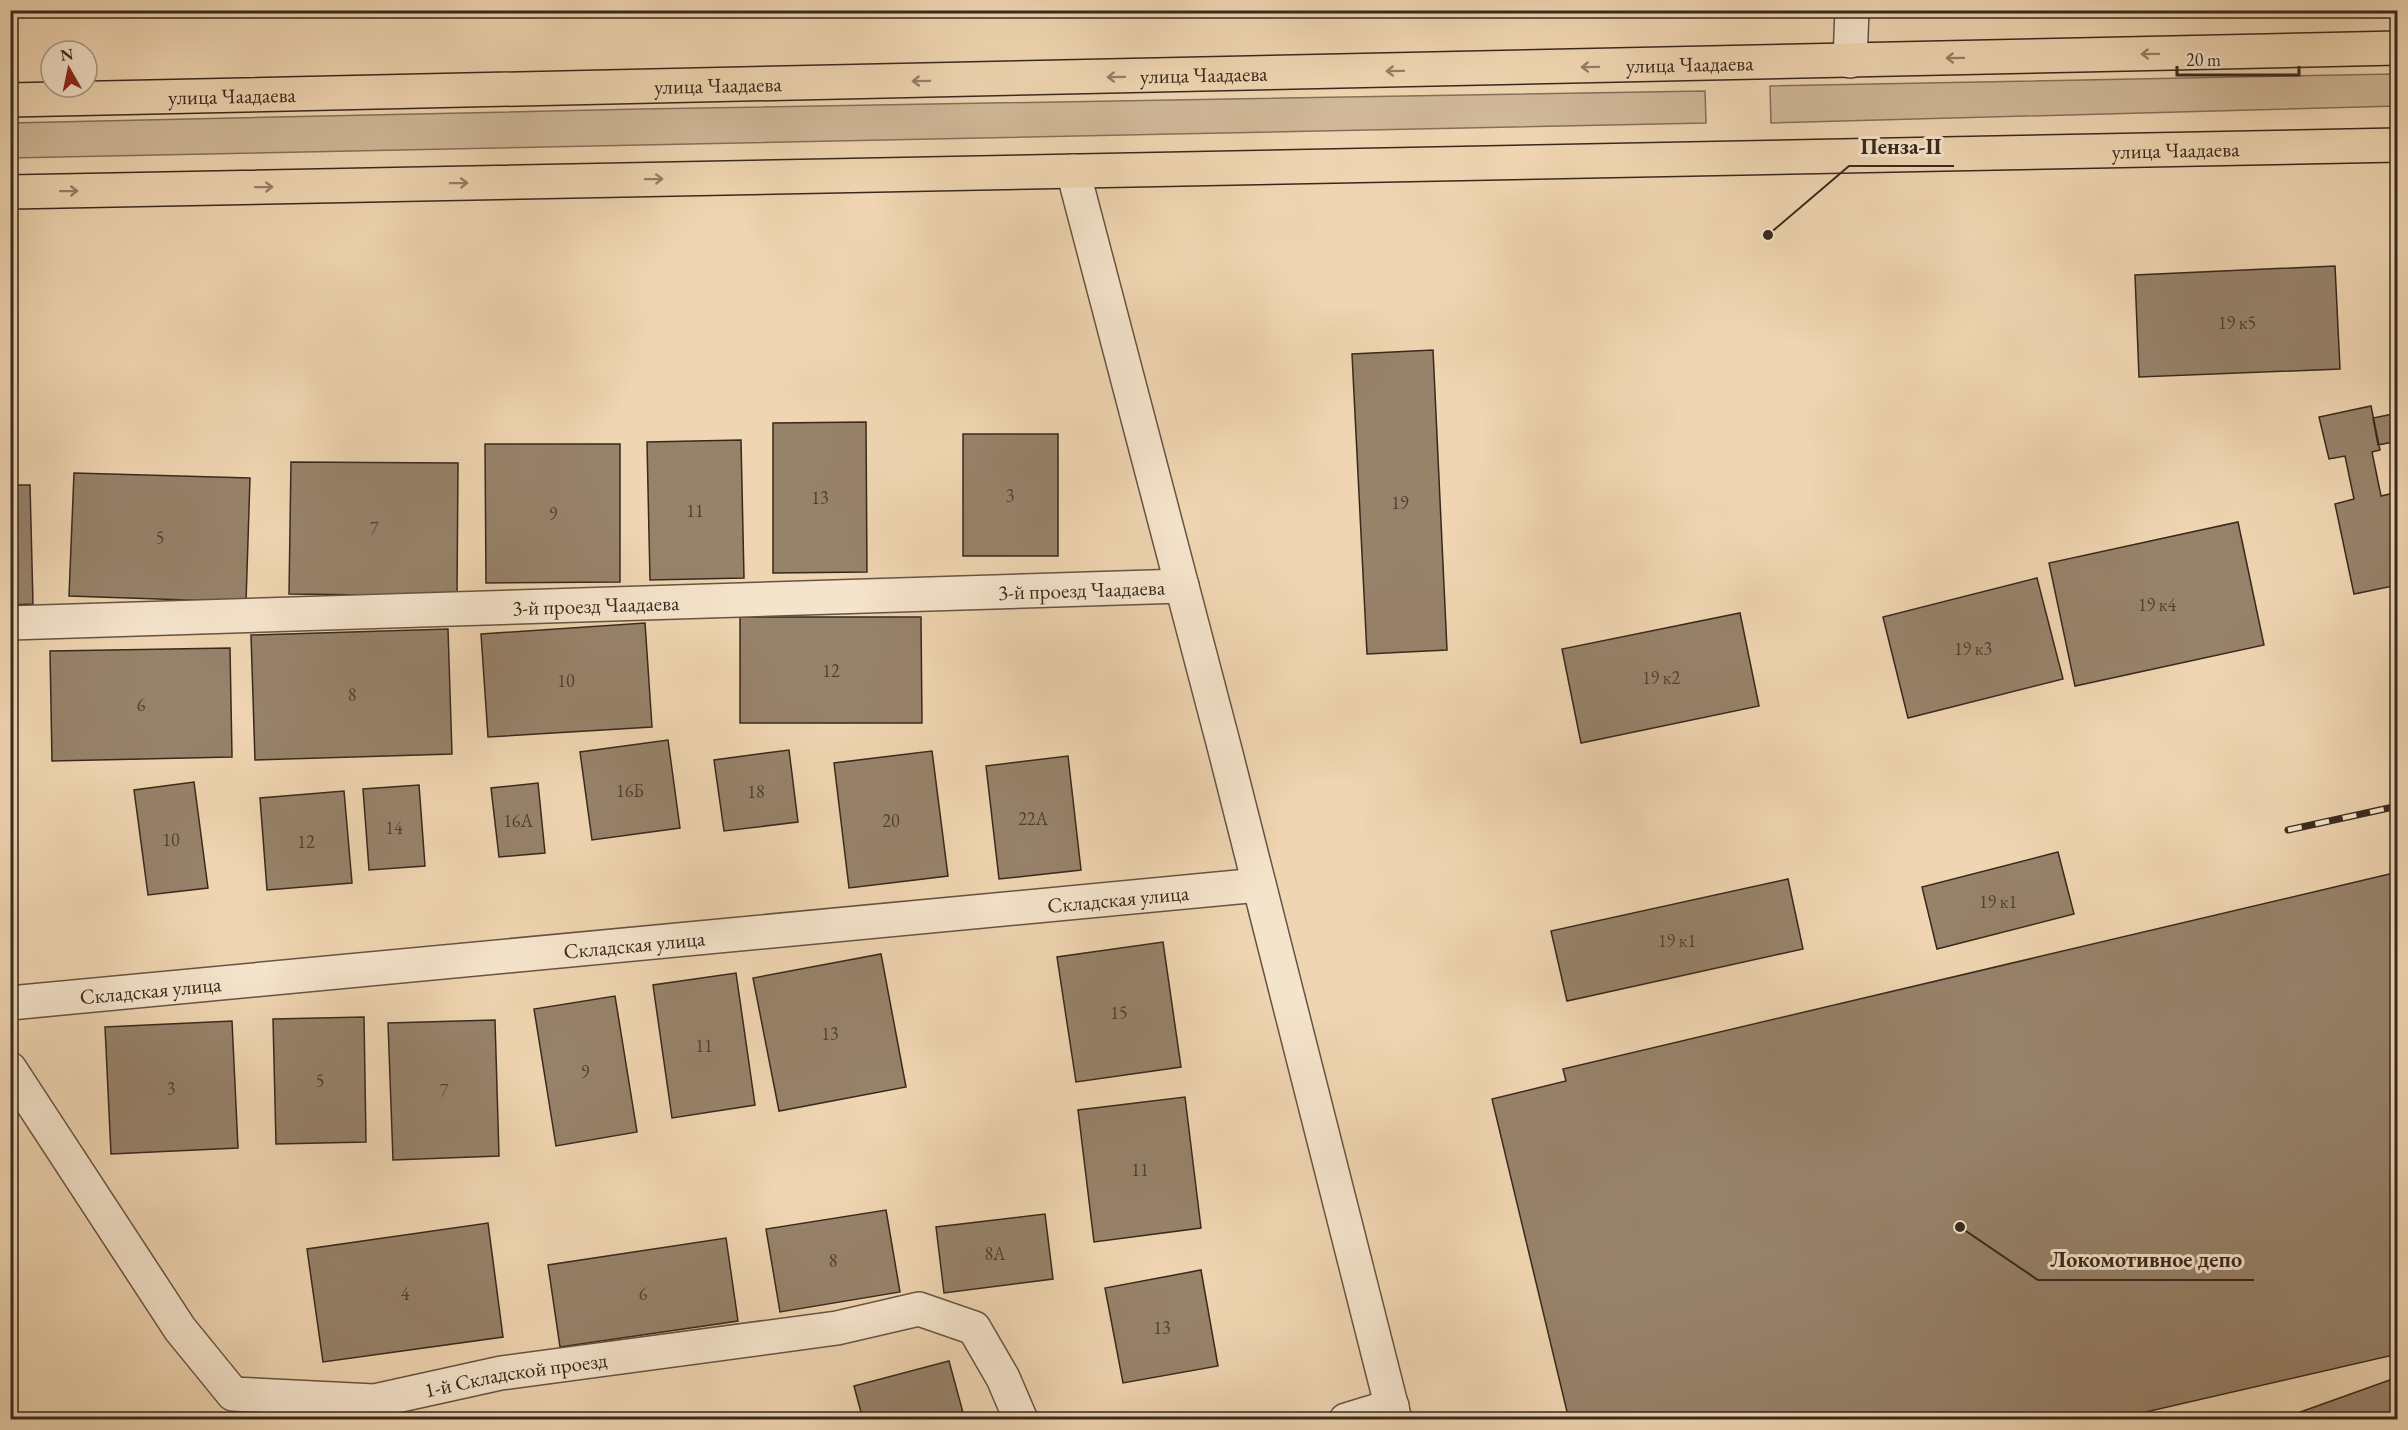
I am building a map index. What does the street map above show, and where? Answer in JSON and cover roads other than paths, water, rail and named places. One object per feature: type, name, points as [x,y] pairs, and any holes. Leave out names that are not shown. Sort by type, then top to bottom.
[{"type":"main road","name":"улица Чаадаева","points":[[10,100],[2397,48]]},
{"type":"main road","name":"улица Чаадаева","points":[[10,192],[2397,145]]},
{"type":"street","points":[[1850,61],[1852,10]]},
{"type":"street","points":[[1073,171],[1394,1413],[1346,1419]]},
{"type":"street","name":"3-й проезд Чаадаева","points":[[10,623],[1182,586]]},
{"type":"street","name":"Складская улица","points":[[10,1003],[1259,885]]},
{"type":"street","name":"1-й Складской проезд","points":[[10,1069],[180,1329],[233,1394],[374,1401],[501,1372],[837,1328],[920,1309],[974,1328],[1003,1378],[1021,1419]]},
{"type":"railway","points":[[2288,830],[2398,806]]},
{"type":"place","name":"Пенза-II","points":[[1768,235]]},
{"type":"place","name":"Локомотивное депо","points":[[1960,1227]]}]
